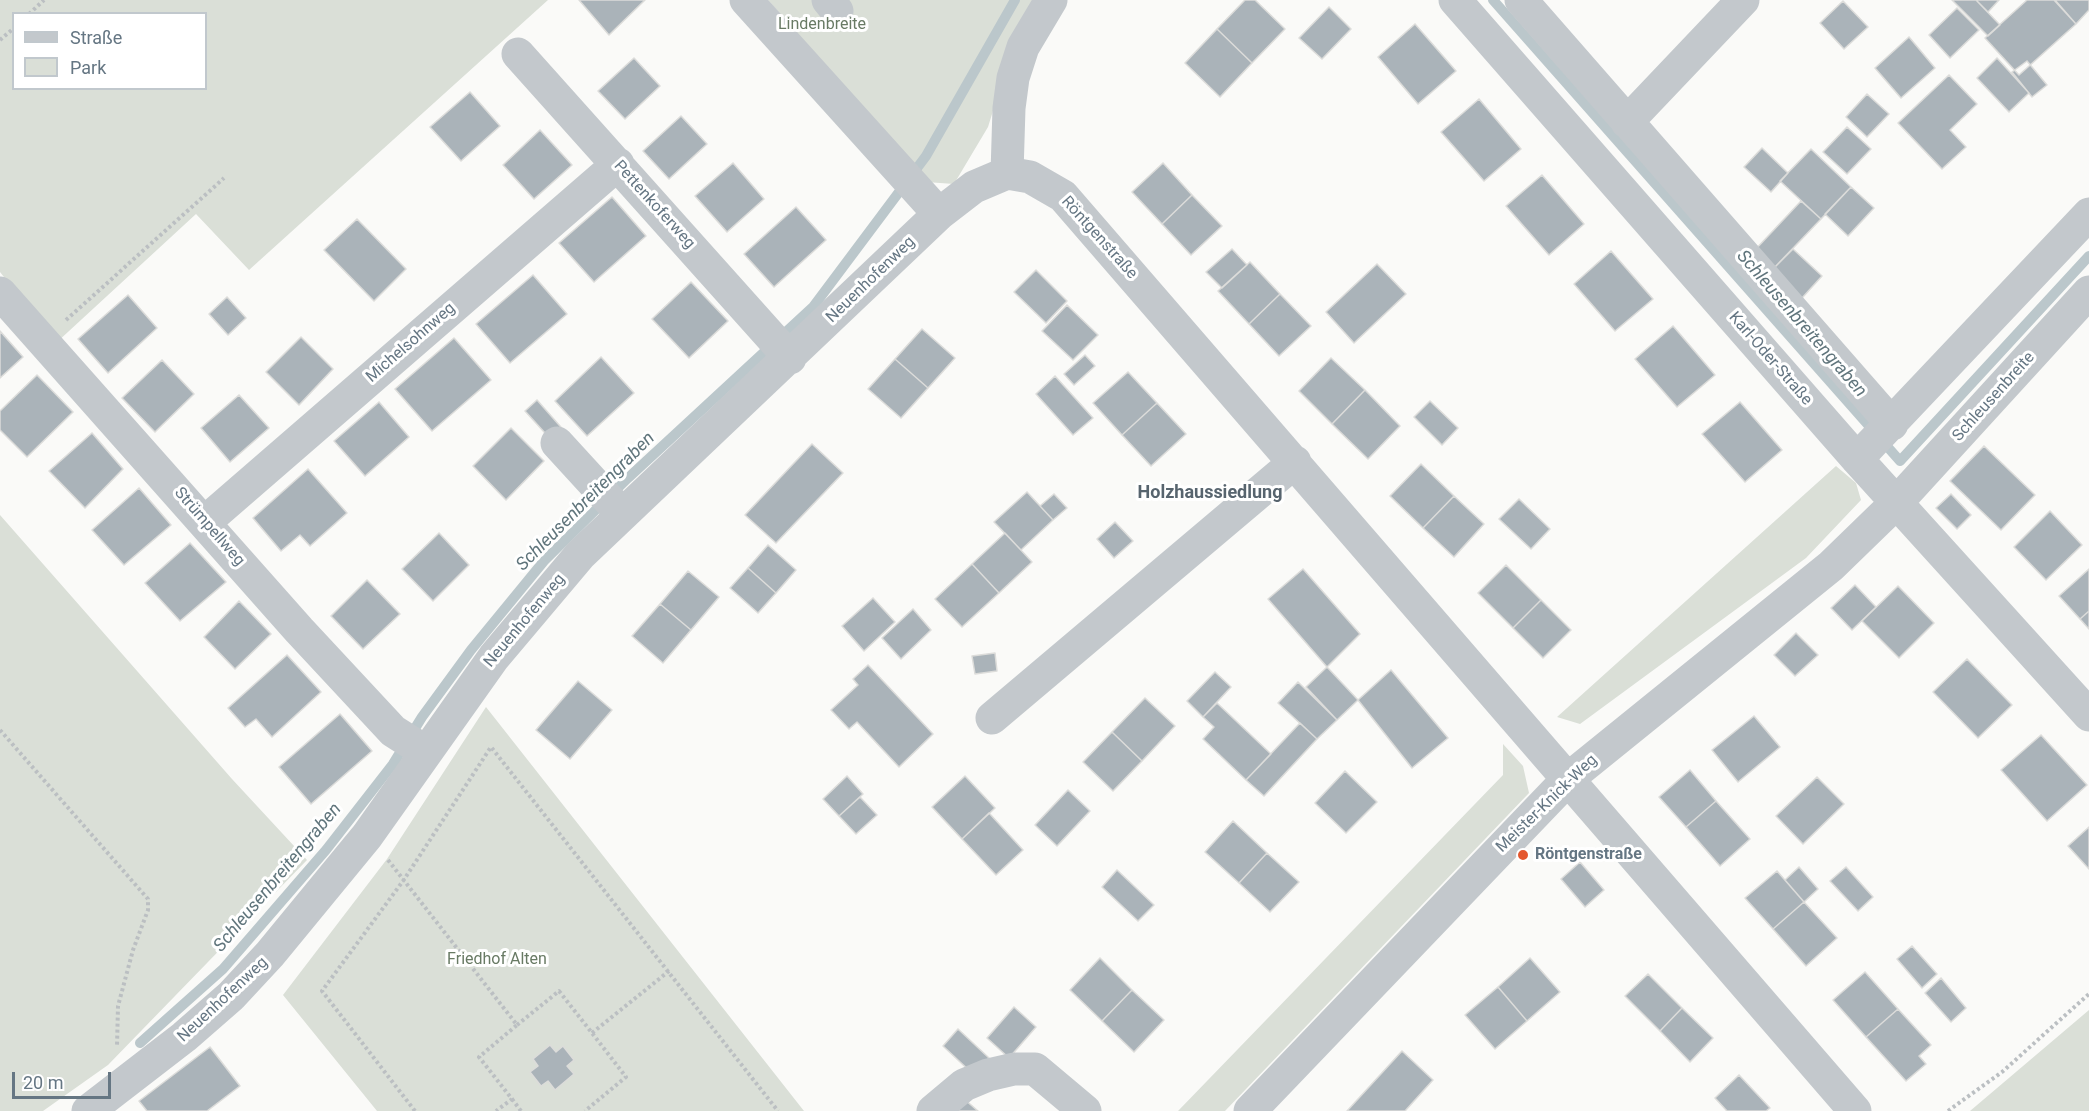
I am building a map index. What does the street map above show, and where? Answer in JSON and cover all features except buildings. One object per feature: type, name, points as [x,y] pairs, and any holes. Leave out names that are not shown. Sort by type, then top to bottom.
[{"type":"street","points":[[746,0],[898,166],[931,206]]},
{"type":"street","points":[[1007,173],[1009,108],[1013,78],[1023,47],[1051,0]]},
{"type":"street","name":"Karl-Oder-Straße","points":[[1455,0],[1857,459],[1898,501],[2089,715]]},
{"type":"street","points":[[1521,0],[1892,424]]},
{"type":"street","points":[[1627,122],[1743,0]]},
{"type":"street","name":"Pettenkoferweg","points":[[518,54],[781,349]]},
{"type":"street","name":"Michelsohnweg","points":[[205,522],[618,164]]},
{"type":"street","name":"Neuenhofenweg","points":[[88,1111],[120,1089],[231,996],[270,954],[368,836],[464,697],[533,607],[580,555],[612,502],[781,349],[931,206],[1007,173]]},
{"type":"street","name":"Röntgenstraße","points":[[1007,173],[1030,177],[1063,195],[1296,462],[1514,719],[1569,778],[1856,1111]]},
{"type":"street","points":[[1857,459],[2089,214]]},
{"type":"street","name":"Strümpellweg","points":[[0,293],[393,731],[426,752]]},
{"type":"street","name":"Schleusenbreite","points":[[1898,501],[2084,306]]},
{"type":"street","points":[[557,443],[612,502]]},
{"type":"street","points":[[992,718],[1296,462]]},
{"type":"street","name":"Meister-Knick-Weg","points":[[1250,1111],[1569,778],[1822,573],[1898,501]]},
{"type":"street","points":[[933,1111],[964,1085],[988,1075],[1014,1069],[1035,1069],[1084,1111]]},
{"type":"path","points":[[31,12],[44,0]]},
{"type":"path","points":[[0,40],[12,30]]},
{"type":"path","points":[[64,321],[224,178]]},
{"type":"path","points":[[0,730],[148,899],[148,910],[133,950],[118,1006],[117,1065],[120,1089]]},
{"type":"path","points":[[416,1111],[322,991],[403,880],[491,747],[778,1111]]},
{"type":"path","points":[[368,836],[517,1025]]},
{"type":"path","points":[[592,1033],[669,971]]},
{"type":"path","points":[[521,1111],[479,1057],[559,991],[626,1077],[587,1110]]},
{"type":"path","points":[[1948,1111],[2002,1072],[2089,994]]},
{"type":"path","points":[[496,1111],[512,1099]]},
{"type":"green space","points":[[0,0],[548,0],[249,270],[196,214],[56,343],[0,272]]},
{"type":"green space","name":"Lindenbreite","points":[[768,0],[1039,0],[1014,43],[988,127],[954,184],[926,182]]},
{"type":"green space","points":[[1836,466],[1856,483],[1861,500],[1806,558],[1580,724],[1557,717]]},
{"type":"green space","points":[[0,515],[232,779],[307,860],[108,1065],[43,1111],[0,1111]]},
{"type":"green space","name":"Friedhof Alten","points":[[486,707],[804,1111],[377,1111],[283,995],[387,859]]},
{"type":"green space","points":[[1503,744],[1523,766],[1529,793],[1225,1111],[1178,1111],[1503,775]]},
{"type":"green space","points":[[2089,1010],[2089,1111],[1970,1111]]},
{"type":"waterway","name":"Schleusenbreitengraben","points":[[140,1043],[223,969],[326,850],[393,764],[422,717],[471,650],[544,561],[628,478],[813,307],[926,156],[1015,0]]},
{"type":"waterway","name":"Schleusenbreitengraben","points":[[1493,0],[1900,461],[2089,256]]},
{"type":"place","name":"Röntgenstraße","points":[[1523,855]]},
{"type":"district","name":"Holzhaussiedlung","points":[[1210,493]]}]
